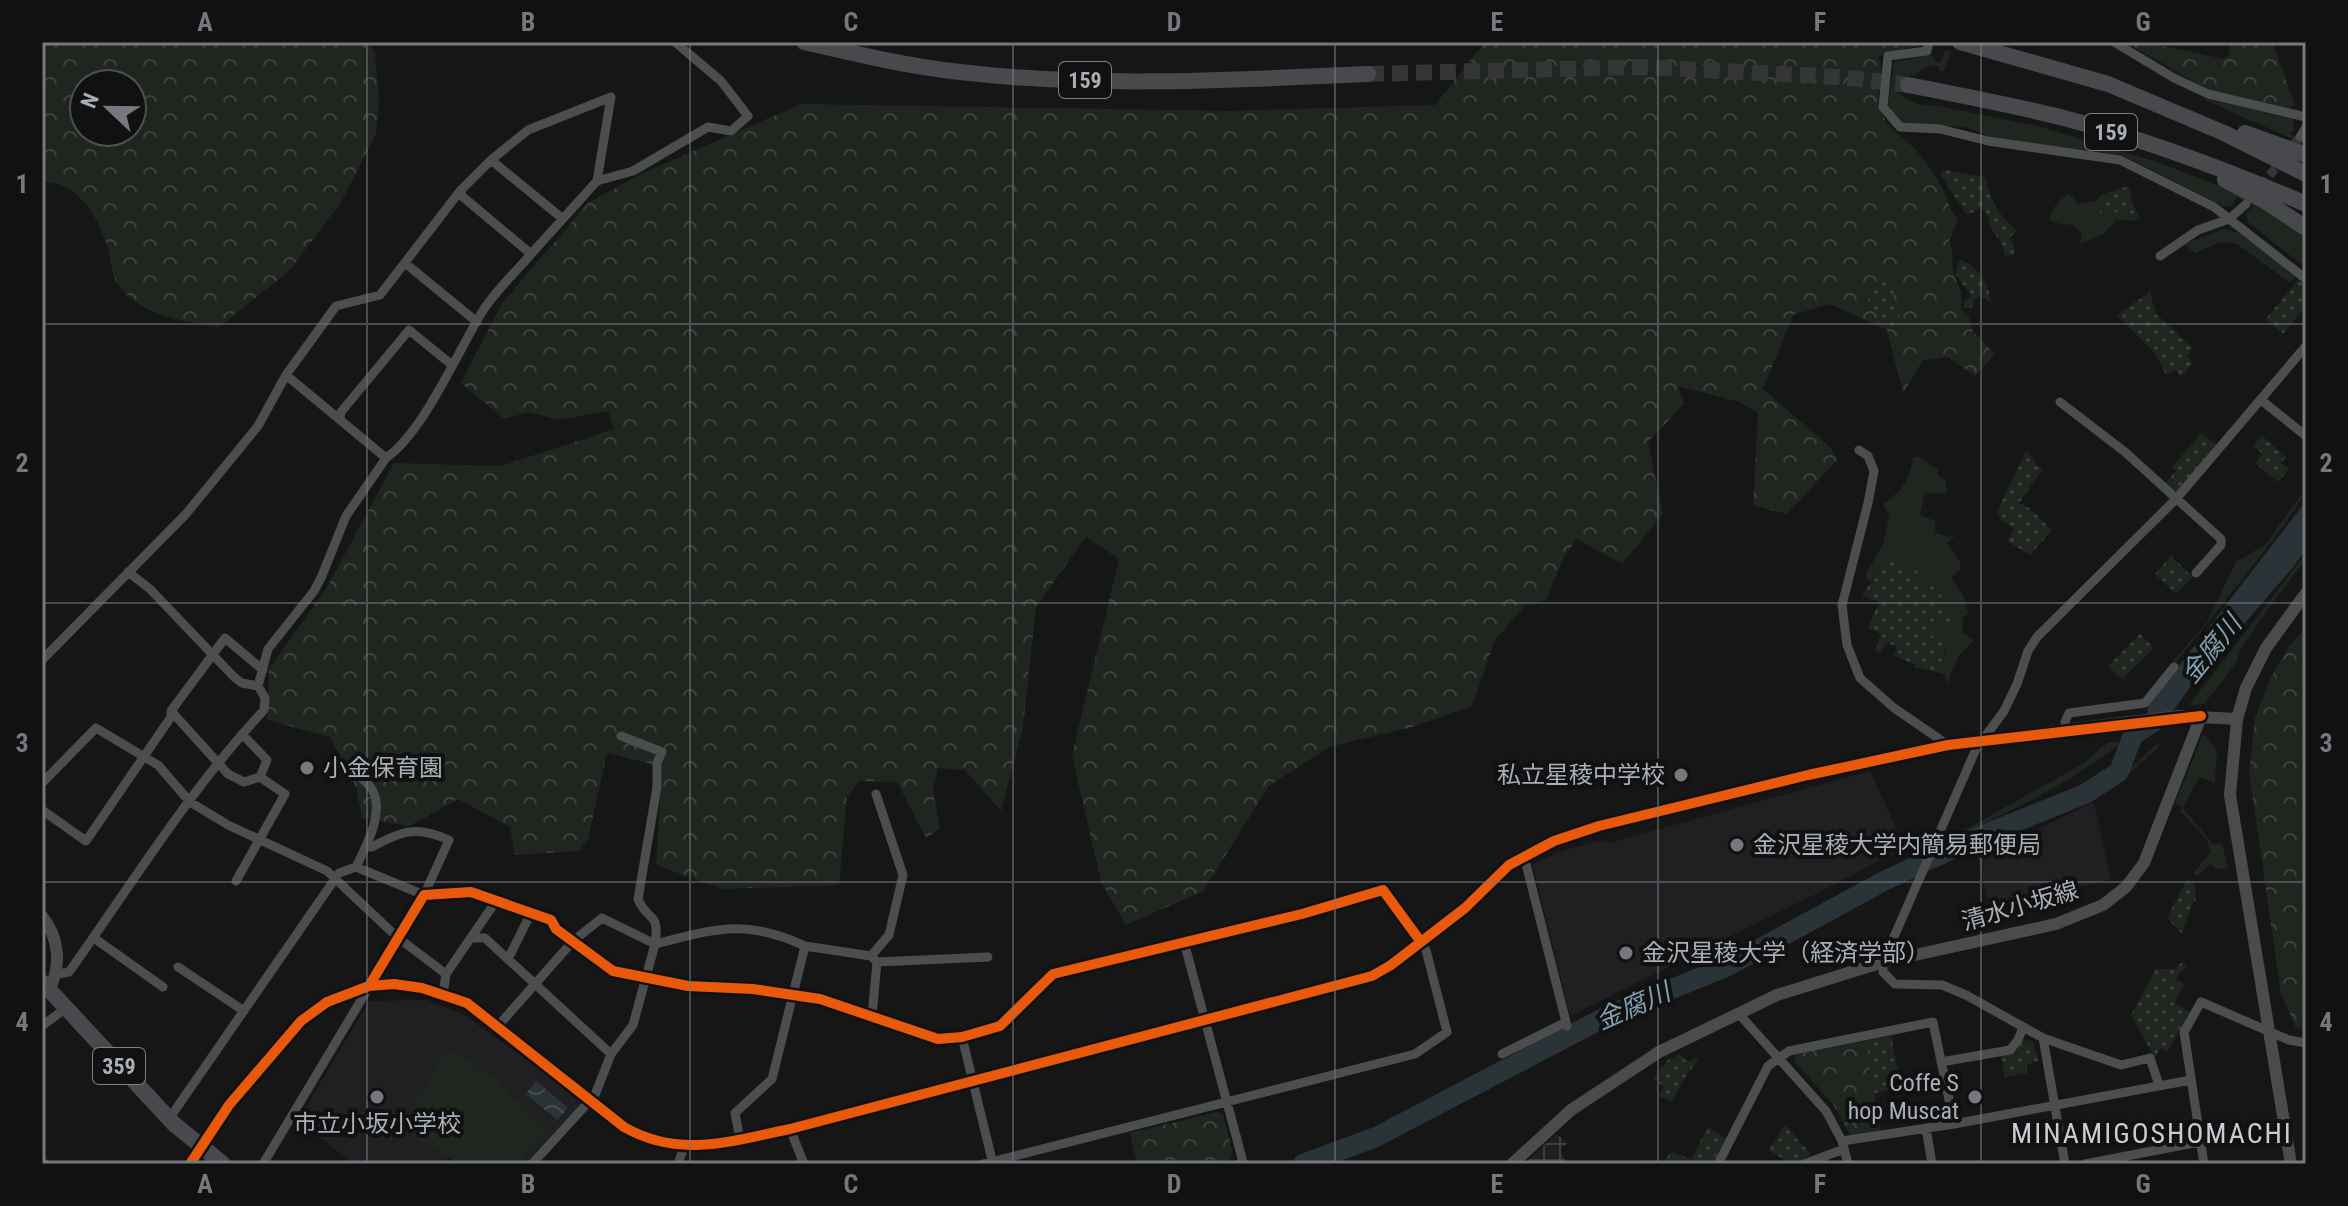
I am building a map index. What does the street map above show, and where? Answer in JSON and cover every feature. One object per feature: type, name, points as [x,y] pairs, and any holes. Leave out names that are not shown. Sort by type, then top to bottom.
[{"type":"highway","name":"159","points":[[804,42],[909,65],[1017,78],[1193,81],[1368,74]]},
{"type":"highway","name":"159","points":[[1960,42],[2108,84],[2306,155]]},
{"type":"highway","name":"159","points":[[2108,84],[2224,133],[2306,174]]},
{"type":"highway","name":"159","points":[[1908,85],[2065,118],[2228,171],[2306,204]]},
{"type":"highway","name":"159","points":[[1949,93],[2188,166],[2265,201],[2306,228]]},
{"type":"highway","name":"359","points":[[46,986],[169,1119],[223,1164]]},
{"type":"street","points":[[597,181],[633,171],[708,127],[731,131],[748,116],[721,81],[675,42]]},
{"type":"street","points":[[1929,42],[1927,51],[1888,56],[1883,107],[1900,127],[1940,129],[1988,141],[2120,160],[2214,207],[2306,279]]},
{"type":"street","points":[[2114,42],[2208,94],[2306,117]]},
{"type":"street","points":[[42,660],[186,514],[258,426],[286,375],[336,306],[380,295],[460,191],[528,130],[611,97],[597,181],[484,308],[431,402],[395,452],[386,458],[346,516],[314,591],[268,649],[258,686],[265,698],[264,710],[190,802],[69,972],[58,974],[46,986]]},
{"type":"street","points":[[2300,137],[2306,127]]},
{"type":"street","points":[[491,160],[563,219]]},
{"type":"street","points":[[460,191],[463,197],[531,254]]},
{"type":"street","points":[[2160,256],[2198,230],[2229,219],[2246,204]]},
{"type":"street","points":[[405,263],[477,322]]},
{"type":"street","points":[[340,419],[341,412],[409,330],[452,365]]},
{"type":"street","points":[[2159,1085],[2150,1058],[2121,1065],[2043,1038],[1942,985],[1895,984],[1883,972],[1883,962],[1932,845],[1981,740],[2004,711],[2028,651],[2037,637],[2176,499],[2306,346]]},
{"type":"street","points":[[286,375],[386,458]]},
{"type":"street","points":[[2261,400],[2306,436]]},
{"type":"street","points":[[2060,402],[2125,452],[2221,539],[2221,545],[2196,573]]},
{"type":"street","points":[[1859,450],[1868,456],[1874,471],[1842,605],[1847,645],[1860,678],[1894,708],[1948,745]]},
{"type":"street","points":[[128,572],[150,589],[242,683],[258,686]]},
{"type":"street","points":[[2291,1164],[2230,795],[2237,719],[2254,666],[2306,593]]},
{"type":"street","points":[[42,810],[86,841],[171,717],[171,711],[225,638],[263,670]]},
{"type":"street","points":[[2066,731],[2065,722],[2069,713],[2145,703],[2174,667]]},
{"type":"street","points":[[171,711],[228,774],[244,782],[260,777]]},
{"type":"street","points":[[190,1164],[229,1105],[301,1021],[327,1002],[369,986],[394,984],[467,1003],[589,1101],[638,1135],[652,1141],[709,1146],[790,1129],[1372,976],[1465,908],[1509,865],[1554,841],[1599,826],[1808,775],[1948,745],[2179,716],[2237,719]]},
{"type":"street","name":"清水小坂線","points":[[1512,1164],[1571,1110],[1659,1052],[1777,995],[1883,962],[2056,924],[2103,905],[2126,887],[2144,863],[2201,716]]},
{"type":"street","points":[[42,783],[96,728],[158,765],[190,802],[228,825],[327,871],[397,937],[446,974]]},
{"type":"street","points":[[242,734],[267,760],[260,777]]},
{"type":"street","points":[[532,1164],[595,1095],[611,1054],[633,1025],[655,944],[656,919],[640,905],[638,899],[657,787],[657,763],[662,752],[621,736]]},
{"type":"street","points":[[169,1119],[339,873],[356,867],[366,847],[376,811],[373,792],[363,779],[343,765]]},
{"type":"street","points":[[236,881],[285,794],[260,777]]},
{"type":"street","points":[[872,1016],[874,959],[889,935],[903,875],[876,794]]},
{"type":"street","points":[[263,1164],[424,895],[449,840],[426,830],[408,831],[366,847]]},
{"type":"street","points":[[1502,1054],[1567,1024],[1524,856]]},
{"type":"street","points":[[356,867],[424,895],[471,892],[551,920],[556,929],[613,971],[688,986],[753,989],[820,999],[938,1039],[962,1037],[1000,1026],[1053,974],[1302,914],[1383,890],[1426,950],[1447,1032],[1415,1054],[989,1163],[962,1037]]},
{"type":"street","points":[[443,995],[446,974],[496,901]]},
{"type":"street","points":[[508,959],[531,913]]},
{"type":"street","points":[[42,916],[56,943],[58,974]]},
{"type":"street","points":[[498,1026],[573,941],[602,918],[655,944],[739,926],[788,938],[805,946],[874,959],[988,957]]},
{"type":"street","points":[[94,938],[163,987]]},
{"type":"street","points":[[472,938],[485,938],[611,1054]]},
{"type":"street","points":[[1184,942],[1243,1162],[1239,1164]]},
{"type":"street","points":[[740,1140],[735,1113],[772,1079],[790,996],[805,946]]},
{"type":"street","points":[[178,967],[244,1011]]},
{"type":"street","points":[[2204,1164],[2184,1032],[2201,1002],[2289,1040],[2306,1043]]},
{"type":"street","points":[[42,1026],[66,1008]]},
{"type":"street","points":[[1739,1014],[1826,1111],[1843,1145],[1848,1164]]},
{"type":"street","points":[[1718,1164],[1768,1066],[1776,1058],[1789,1051],[1933,1022],[1954,1124]]},
{"type":"street","points":[[1941,1062],[2010,1050],[2023,1027]]},
{"type":"street","points":[[2043,1038],[2065,1164]]},
{"type":"street","points":[[1804,1164],[1843,1145],[2191,1080]]},
{"type":"street","points":[[1926,1128],[1932,1164]]},
{"type":"street","points":[[790,1129],[804,1164]]},
{"type":"street","points":[[2085,1164],[2199,1142]]},
{"type":"street","points":[[678,1164],[685,1144]]},
{"type":"shaded area","name":"金沢星稜大学（経済学部）","points":[[1870,771],[1905,847],[1570,1016],[1533,866],[1537,862],[1564,850],[1604,840],[1609,843]]},
{"type":"shaded area","points":[[2094,802],[2111,880],[1989,906],[1978,857]]},
{"type":"shaded area","points":[[427,1000],[464,1015],[535,1065],[580,1103],[580,1109],[527,1164],[457,1164],[449,1158],[445,1164],[353,1164],[298,1120],[369,1001]]},
{"type":"shaded area","points":[[1556,1134],[1568,1142],[1561,1150],[1567,1164],[1524,1164]]},
{"type":"green space","points":[[42,42],[370,42],[375,54],[379,98],[376,134],[341,202],[289,271],[219,327],[162,315],[124,293],[116,281],[103,234],[91,212],[75,193],[54,183],[42,182]]},
{"type":"green space","points":[[1485,42],[1921,42],[1920,45],[1878,56],[1881,68],[1879,104],[1885,120],[1932,171],[1958,220],[1949,242],[1954,275],[1961,293],[1961,308],[1968,315],[1973,332],[1995,354],[1975,376],[1948,357],[1923,360],[1903,393],[1887,330],[1830,304],[1793,315],[1763,389],[1831,448],[1837,460],[1787,514],[1753,505],[1758,413],[1739,402],[1678,386],[1684,404],[1648,442],[1663,514],[1622,564],[1577,539],[1564,557],[1546,600],[1526,605],[1495,640],[1472,706],[1412,727],[1329,747],[1269,786],[1203,891],[1126,925],[1101,882],[1072,755],[1119,559],[1086,537],[1036,607],[1023,727],[1001,811],[965,770],[938,768],[933,791],[940,829],[926,838],[897,782],[859,781],[847,797],[839,885],[723,889],[656,865],[662,771],[647,763],[607,753],[588,839],[579,851],[515,855],[510,827],[458,799],[409,826],[362,818],[356,787],[330,737],[267,720],[269,669],[326,589],[394,463],[501,466],[614,429],[608,411],[558,420],[529,412],[504,419],[461,383],[502,303],[588,203],[641,174],[801,104],[1230,111],[1435,105]]},
{"type":"green space","points":[[2125,42],[2145,42],[2224,59],[2229,55],[2230,42],[2272,42],[2295,105],[2288,109],[2207,89]]},
{"type":"green space","points":[[1946,50],[1951,52],[1944,71],[1937,66],[1923,69],[1899,81],[1895,86],[1897,93],[1917,104],[2037,126],[2154,161],[2242,194],[2306,233],[2306,268],[2249,223],[2245,214],[2253,206],[2237,197],[2232,206],[2223,206],[2122,155],[1994,138],[1965,127],[1899,123],[1888,104],[1894,62],[1929,55],[1935,58],[1935,62],[1940,62]]},
{"type":"green space","points":[[2198,97],[2293,119],[2294,130],[2290,134],[2306,142],[2306,145]]},
{"type":"green space","points":[[1944,170],[1985,177],[1996,207],[2018,230],[2009,238],[2015,255],[2005,256],[2001,242],[1981,208],[1967,215],[1940,174]]},
{"type":"green space","points":[[2129,186],[2132,203],[2140,218],[2115,212],[2103,217],[2095,201],[2106,193]]},
{"type":"green space","points":[[2069,193],[2078,204],[2095,201],[2103,217],[2115,212],[2140,218],[2133,221],[2116,220],[2105,233],[2080,244],[2082,235],[2073,224],[2063,225],[2049,220],[2059,201]]},
{"type":"green space","points":[[2224,229],[2254,241],[2296,276],[2290,283],[2237,244],[2220,242],[2195,253],[2184,244]]},
{"type":"green space","points":[[1960,259],[1982,277],[1992,304],[1980,296],[1975,299],[1972,308],[1964,308],[1964,302],[1971,296],[1955,273]]},
{"type":"green space","points":[[1882,272],[1894,283],[1893,295],[1904,330],[1885,323],[1868,306],[1869,294]]},
{"type":"green space","points":[[2299,278],[2306,283],[2306,306],[2283,334],[2266,319]]},
{"type":"green space","points":[[2150,292],[2156,314],[2193,348],[2187,357],[2193,363],[2181,377],[2176,370],[2166,375],[2155,353],[2117,315]]},
{"type":"green space","points":[[2201,433],[2218,446],[2178,491],[2173,491],[2165,483],[2176,471],[2172,467]]},
{"type":"green space","points":[[2262,436],[2286,457],[2281,463],[2289,469],[2278,482],[2255,463],[2263,454],[2253,446]]},
{"type":"green space","points":[[2026,451],[2042,470],[2019,503],[2029,508],[2052,530],[2030,555],[2007,541],[2014,529],[1998,517],[1997,512]]},
{"type":"green space","points":[[1918,456],[1938,470],[1938,475],[1946,481],[1946,494],[1925,493],[1920,515],[1935,521],[1935,533],[1950,537],[1958,533],[1947,543],[1960,561],[1960,570],[1951,577],[1964,597],[1968,614],[1963,617],[1962,632],[1974,640],[1958,657],[1947,684],[1942,662],[1947,650],[1926,634],[1930,623],[1949,627],[1938,587],[1920,581],[1886,559],[1871,581],[1866,574],[1884,542],[1889,516],[1883,504],[1904,485],[1913,458]]},
{"type":"green space","points":[[2306,488],[2269,544],[2175,664],[2172,662],[2207,622],[2236,562],[2266,544]]},
{"type":"green space","points":[[2306,501],[2306,506],[2153,709],[2147,709]]},
{"type":"green space","points":[[2306,553],[2306,559],[2241,649],[2235,665],[2204,704],[2189,705]]},
{"type":"green space","points":[[2171,556],[2193,577],[2176,594],[2155,574]]},
{"type":"green space","points":[[1886,559],[1913,567],[1920,581],[1938,587],[1946,611],[1951,614],[1949,627],[1930,623],[1926,634],[1948,640],[1942,662],[1945,674],[1916,667],[1893,656],[1898,647],[1887,643],[1878,654],[1875,650],[1881,634],[1868,628],[1879,602],[1862,596]]},
{"type":"green space","points":[[2306,628],[2306,737],[2302,766],[2306,791],[2306,1030],[2296,1028],[2281,994],[2249,772],[2255,718],[2270,679],[2290,645]]},
{"type":"green space","points":[[2140,634],[2154,648],[2122,679],[2108,666]]},
{"type":"green space","points":[[2203,734],[2217,750],[2215,783],[2199,777],[2183,808],[2175,803]]},
{"type":"green space","points":[[2108,742],[2121,743],[2037,797],[1947,840],[2082,764]]},
{"type":"green space","points":[[2157,744],[2161,745],[2110,787],[1937,868],[2103,787],[2124,774]]},
{"type":"green space","points":[[2183,808],[2213,844],[2222,843],[2228,868],[2216,869],[2211,864],[2197,876],[2193,873],[2211,852],[2207,840],[2180,811]]},
{"type":"green space","points":[[2187,879],[2195,885],[2196,900],[2182,934],[2167,918]]},
{"type":"green space","points":[[2182,962],[2188,967],[2177,975],[2177,980],[2184,984],[2175,1003],[2190,1012],[2167,1052],[2160,1049],[2155,1058],[2131,1015],[2156,969],[2174,969]]},
{"type":"green space","points":[[1891,1036],[1901,1088],[1874,1093],[1866,1041]]},
{"type":"green space","points":[[2023,1040],[2033,1041],[2039,1061],[2027,1064],[2027,1073],[2005,1077],[2001,1055],[2015,1051]]},
{"type":"green space","points":[[1866,1041],[1881,1133],[1855,1138],[1833,1104],[1794,1061],[1797,1054]]},
{"type":"green space","points":[[448,1048],[499,1080],[549,1129],[516,1164],[460,1164],[400,1129]]},
{"type":"green space","points":[[1680,1054],[1685,1060],[1696,1057],[1698,1060],[1672,1102],[1659,1096],[1664,1086],[1653,1079],[1668,1060]]},
{"type":"green space","points":[[1217,1112],[1223,1114],[1233,1154],[1230,1160],[1222,1164],[1137,1164],[1130,1133]]},
{"type":"green space","points":[[1785,1125],[1811,1154],[1790,1162],[1769,1150]]},
{"type":"green space","points":[[1708,1127],[1726,1139],[1712,1164],[1643,1164],[1646,1159],[1662,1163],[1671,1152],[1691,1159]]},
{"type":"water","points":[[536,1081],[568,1108],[557,1120],[526,1094]]},
{"type":"waterway","points":[[2152,723],[2154,708],[2306,511]]},
{"type":"waterway","name":"金腐川","points":[[1303,1164],[1376,1137],[1613,1013],[1726,967],[1884,881],[1978,837],[2085,794],[2119,772],[2133,735],[2152,723],[2186,676],[2286,560],[2306,532]]},
{"type":"tunnel","points":[[1368,74],[1642,67],[1840,77],[1908,85]]},
{"type":"tunnel","points":[[2261,186],[2300,137]]},
{"type":"cycle path","points":[[190,1164],[229,1105],[301,1021],[327,1002],[369,986],[394,984],[422,988],[467,1003],[624,1127],[645,1137],[686,1145],[726,1142],[790,1129],[1372,976],[1465,908],[1509,865],[1554,841],[1599,826],[1808,775],[1948,745],[2201,716]]},
{"type":"cycle path","points":[[369,986],[424,895],[471,892],[551,920],[556,929],[613,971],[688,986],[753,989],[820,999],[938,1039],[962,1037],[1000,1026],[1053,974],[1302,914],[1383,890],[1421,942]]},
{"type":"place","name":"小金保育園","points":[[307,768]]},
{"type":"place","name":"私立星稜中学校","points":[[1681,775]]},
{"type":"place","name":"金沢星稜大学内簡易郵便局","points":[[1737,845]]},
{"type":"place","name":"金沢星稜大学（経済学部）","points":[[1626,953]]},
{"type":"place","name":"市立小坂小学校","points":[[377,1097]]},
{"type":"place","name":"Coffe S hop Muscat","points":[[1975,1097]]},
{"type":"district","name":"MINAMIGOSHOMACHI","points":[[2152,1133]]}]
